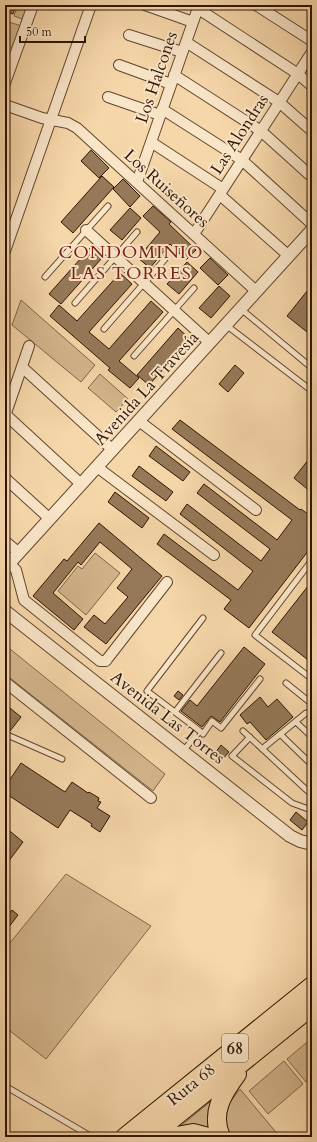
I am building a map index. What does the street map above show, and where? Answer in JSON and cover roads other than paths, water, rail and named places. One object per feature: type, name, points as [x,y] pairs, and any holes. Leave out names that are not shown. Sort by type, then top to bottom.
[{"type":"highway","name":"Ruta 68","points":[[125,1137],[312,986]]},
{"type":"highway","name":"Ruta 68","points":[[150,1137],[312,1006]]},
{"type":"highway","points":[[221,1137],[217,1121],[220,1102],[230,1083],[253,1054]]},
{"type":"highway","points":[[171,1137],[193,1133],[208,1137]]},
{"type":"street","points":[[5,83],[33,5]]},
{"type":"street","points":[[5,251],[91,5]]},
{"type":"street","points":[[145,5],[193,22]]},
{"type":"street","points":[[256,5],[312,41]]},
{"type":"street","points":[[198,7],[298,74],[312,86]]},
{"type":"street","name":"Los Halcones","points":[[137,182],[198,7]]},
{"type":"street","points":[[129,35],[182,52]]},
{"type":"street","points":[[186,42],[279,102],[312,131]]},
{"type":"street","name":"Las Alondras","points":[[194,234],[312,52]]},
{"type":"street","points":[[119,65],[173,79],[260,131],[312,177]]},
{"type":"street","points":[[108,97],[161,112],[242,160],[312,224]]},
{"type":"street","name":"Los Ruiseñores","points":[[5,105],[51,120],[68,123],[77,128],[256,291]]},
{"type":"street","points":[[151,142],[221,192],[289,256]]},
{"type":"street","points":[[86,230],[210,343]]},
{"type":"street","name":"Avenida La Travesía","points":[[7,566],[312,230]]},
{"type":"street","points":[[29,346],[5,415],[82,484]]},
{"type":"street","points":[[22,367],[113,450]]},
{"type":"street","points":[[139,421],[256,510]]},
{"type":"street","points":[[96,468],[214,555]]},
{"type":"street","points":[[5,478],[50,519]]},
{"type":"street","points":[[5,541],[18,553]]},
{"type":"street","points":[[7,566],[16,570],[24,600],[100,661],[106,661],[167,582]]},
{"type":"street","name":"Avenida Las Torres","points":[[5,610],[290,836],[300,841],[310,843]]},
{"type":"street","points":[[5,682],[151,798]]},
{"type":"lane","points":[[45,277],[108,206]]},
{"type":"lane","points":[[75,303],[137,232]]},
{"type":"lane","points":[[104,330],[166,259]]},
{"type":"lane","points":[[134,356],[194,288]]},
{"type":"lane","points":[[241,309],[312,368]]},
{"type":"lane","points":[[226,325],[312,391]]},
{"type":"lane","points":[[312,560],[254,635],[312,679]]},
{"type":"lane","points":[[203,618],[147,691],[202,734],[212,721],[221,728],[260,680]]},
{"type":"lane","points":[[175,712],[221,653]]},
{"type":"lane","points":[[286,683],[312,704]]},
{"type":"lane","points":[[262,749],[306,713],[312,711]]},
{"type":"lane","points":[[296,722],[312,737]]},
{"type":"lane","points":[[184,751],[200,731]]},
{"type":"lane","points":[[243,731],[312,795]]},
{"type":"lane","points":[[5,734],[62,759]]},
{"type":"lane","points":[[280,734],[312,765]]},
{"type":"lane","points":[[250,737],[232,756],[292,803],[311,810],[312,808]]},
{"type":"lane","points":[[5,1086],[92,1137]]},
{"type":"district","name":"CONDOMINIO LAS TORRES","points":[[131,262]]}]
